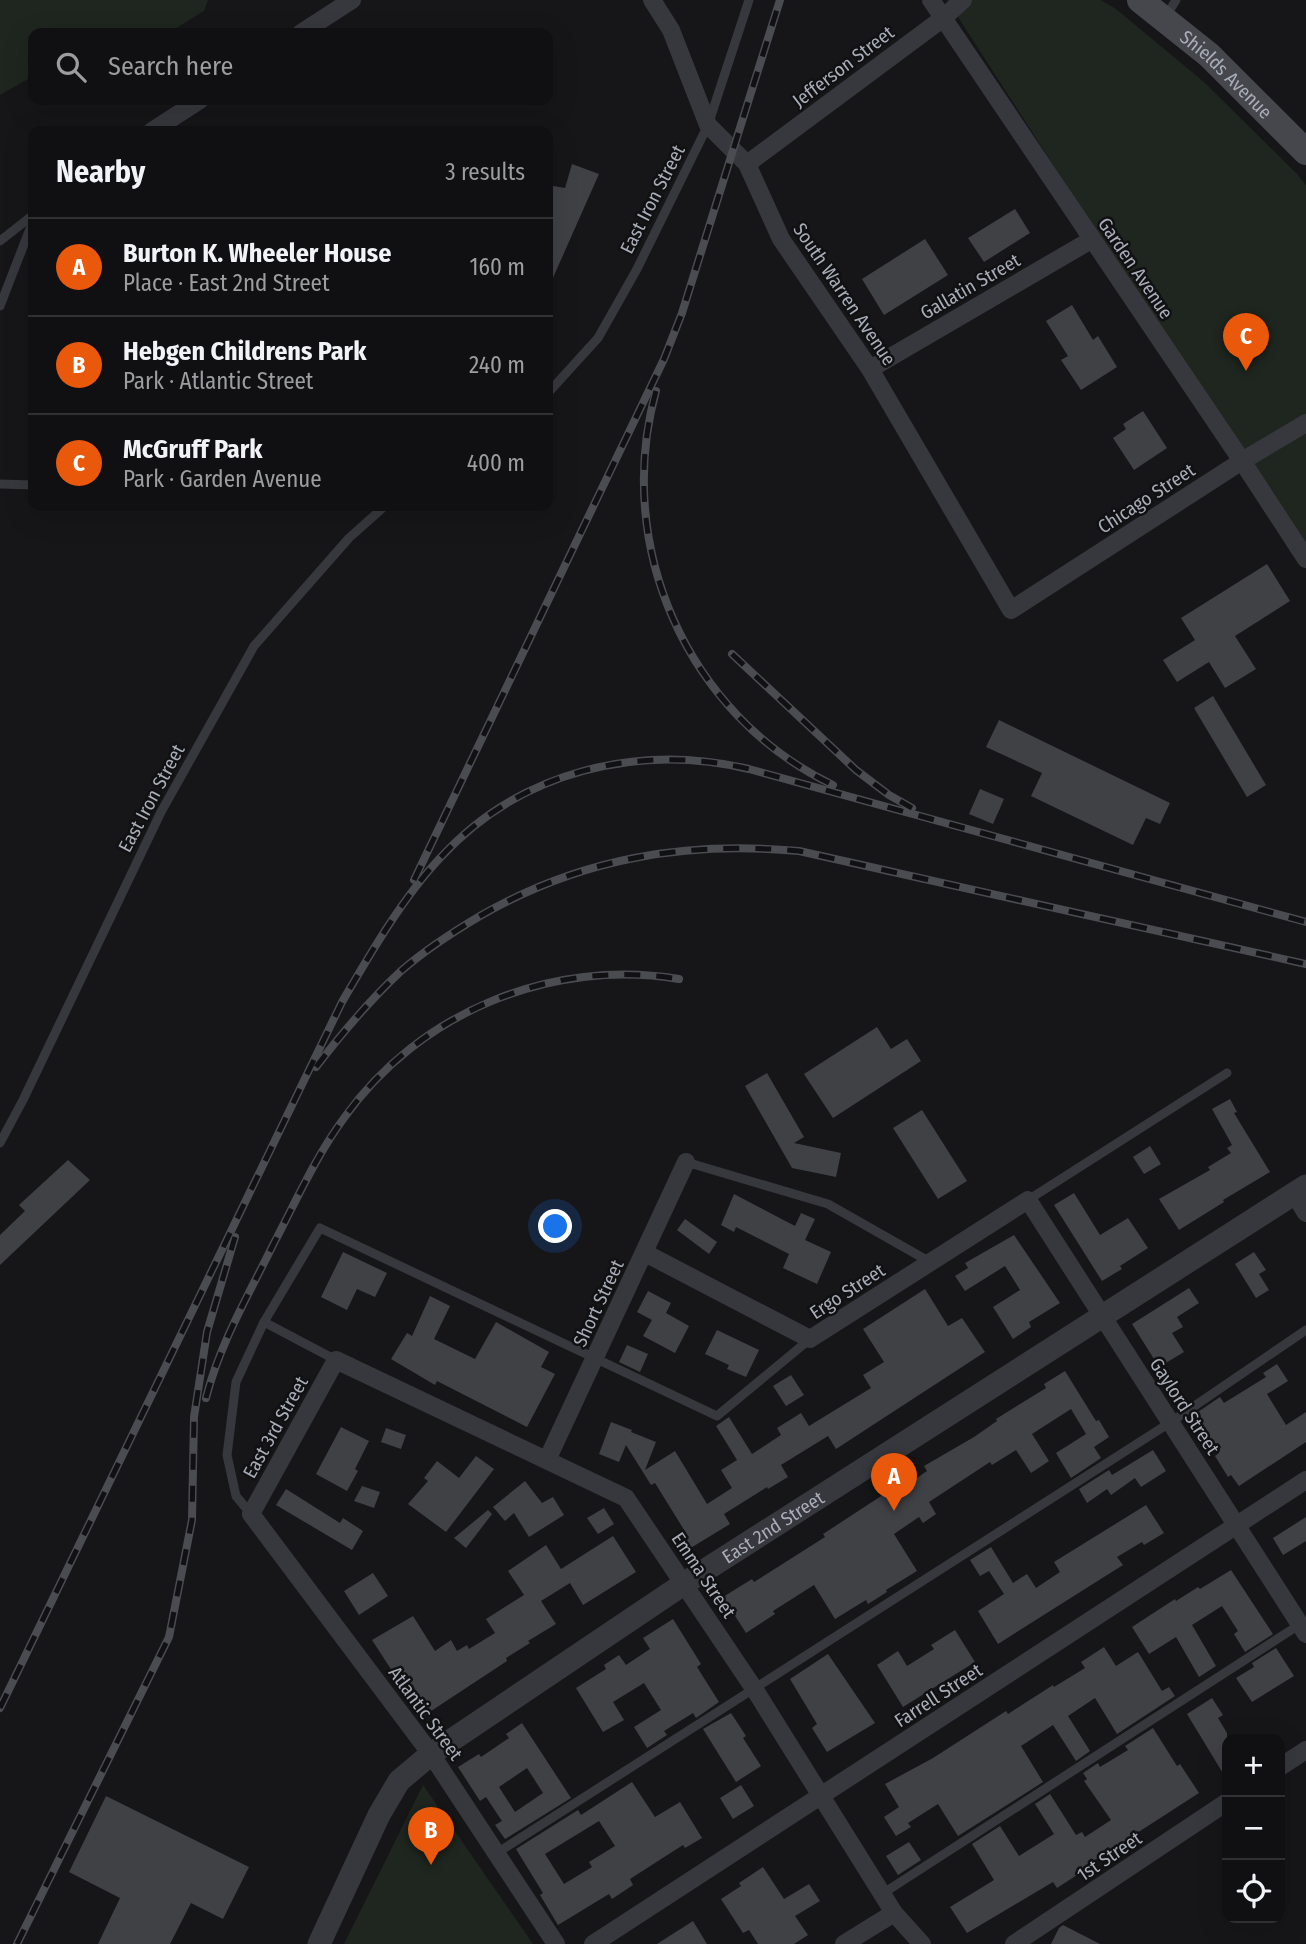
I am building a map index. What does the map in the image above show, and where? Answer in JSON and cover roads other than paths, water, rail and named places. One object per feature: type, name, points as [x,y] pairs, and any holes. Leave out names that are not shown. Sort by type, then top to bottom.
[{"type":"main road","name":"Shields Avenue","points":[[1140,0],[1170,10],[1209,55],[1306,152]]},
{"type":"street","points":[[309,28],[352,0]]},
{"type":"street","name":"South Warren Avenue","points":[[652,0],[671,30],[709,125],[747,164],[781,239],[870,369],[1011,610]]},
{"type":"street","name":"Garden Avenue","points":[[931,0],[1306,559]]},
{"type":"street","name":"Jefferson Street","points":[[747,164],[942,19],[963,0]]},
{"type":"street","points":[[160,126],[192,105]]},
{"type":"street","name":"Gallatin Street","points":[[870,369],[1091,240]]},
{"type":"street","name":"Chicago Street","points":[[1011,610],[1242,461],[1306,423]]},
{"type":"street","name":"Short Street","points":[[547,1460],[686,1162]]},
{"type":"street","name":"East 2nd Street","points":[[319,1944],[379,1815],[400,1782],[431,1754],[685,1583],[1103,1317],[1302,1198]]},
{"type":"street","name":"Ergo Street","points":[[645,1253],[810,1339],[1028,1200]]},
{"type":"street","name":"Gaylord Street","points":[[1028,1200],[1236,1525],[1304,1626]]},
{"type":"street","name":"Emma Street","points":[[336,1360],[626,1498],[755,1690],[894,1913],[922,1944]]},
{"type":"street","name":"East 3rd Street","points":[[251,1514],[336,1360]]},
{"type":"street","name":"Farrell Street","points":[[593,1944],[1306,1480]]},
{"type":"street","name":"Atlantic Street","points":[[251,1514],[431,1754],[556,1944]]},
{"type":"street","points":[[1285,1764],[1306,1750]]},
{"type":"street","name":"1st Street","points":[[1014,1944],[1222,1805]]},
{"type":"street","points":[[844,1944],[894,1913]]},
{"type":"lane","name":"East Iron Street","points":[[553,388],[598,338],[637,269],[709,125],[749,0]]},
{"type":"lane","points":[[0,241],[28,219]]},
{"type":"lane","points":[[0,306],[28,234]]},
{"type":"lane","points":[[0,484],[28,485]]},
{"type":"lane","name":"East Iron Street","points":[[0,1143],[161,812],[254,646],[349,538],[379,511]]},
{"type":"lane","points":[[1028,1200],[1227,1073]]},
{"type":"lane","points":[[686,1162],[828,1204],[930,1262]]},
{"type":"lane","points":[[251,1514],[236,1496],[227,1455],[236,1382],[264,1322],[320,1228],[717,1416],[810,1339]]},
{"type":"lane","points":[[264,1322],[336,1360]]},
{"type":"lane","points":[[497,1853],[1171,1423],[1306,1330]]},
{"type":"lane","points":[[882,1894],[1304,1626]]},
{"type":"railway","points":[[414,880],[664,359],[682,313],[780,0]]},
{"type":"railway","points":[[656,391],[645,450],[645,508],[655,565],[674,620],[701,670],[738,716],[782,754],[833,785]]},
{"type":"railway","points":[[732,654],[856,770],[889,795],[912,808]]},
{"type":"railway","points":[[0,1708],[342,1002],[388,926],[427,873],[472,827],[507,803],[544,785],[583,771],[624,763],[665,760],[707,762],[749,769],[1306,922]]},
{"type":"railway","points":[[316,1067],[378,993],[401,971],[470,922],[518,896],[556,880],[595,867],[674,852],[715,849],[799,851],[1306,964]]},
{"type":"railway","points":[[206,1398],[236,1319],[324,1148],[344,1118],[375,1081],[410,1049],[449,1022],[492,1001],[537,986],[584,977],[631,975],[679,979]]},
{"type":"railway","points":[[17,1944],[169,1637],[192,1520],[194,1417],[207,1332],[235,1237]]},
{"type":"place","name":"McGruff Park","points":[[1246,371]]},
{"type":"place","name":"Burton K. Wheeler House","points":[[894,1511]]},
{"type":"place","name":"Hebgen Childrens Park","points":[[431,1865]]}]
